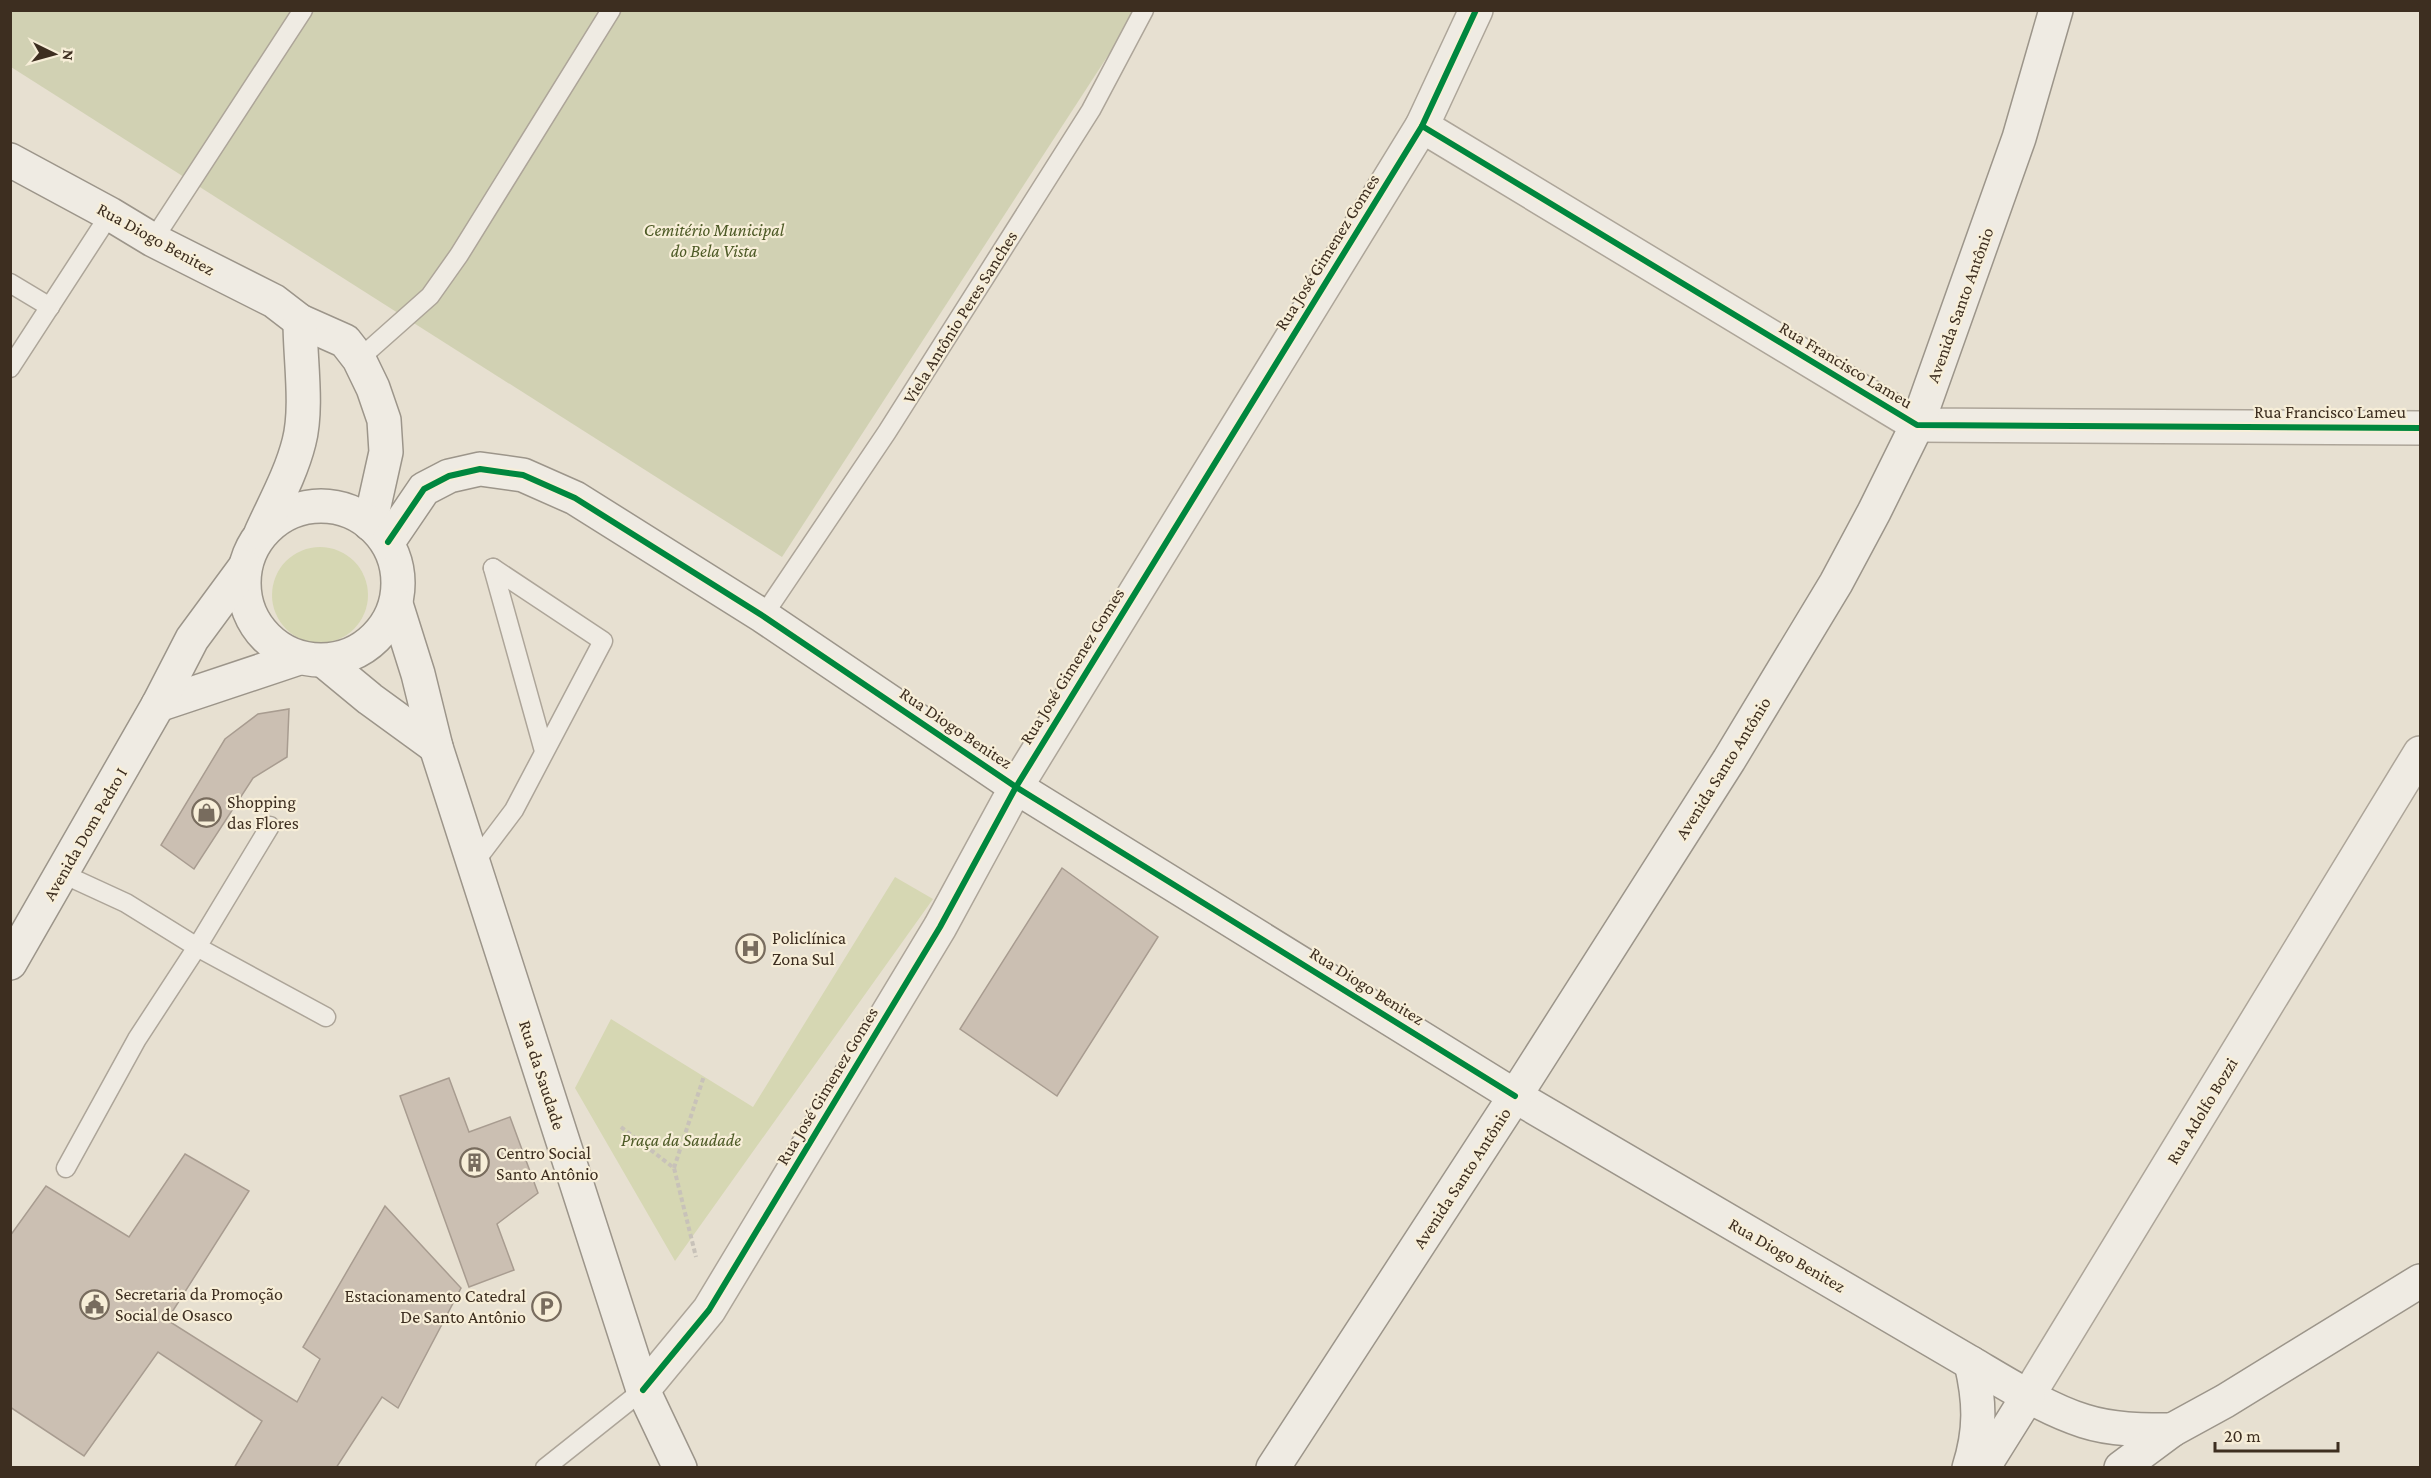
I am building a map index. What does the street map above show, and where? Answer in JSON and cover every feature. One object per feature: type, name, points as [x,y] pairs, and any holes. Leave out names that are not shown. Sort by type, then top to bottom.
[{"type":"street","name":"Rua José Gimenez Gomes","points":[[644,1390],[709,1310],[940,927],[1016,787],[1422,126],[1476,10]]},
{"type":"street","name":"Avenida Santo Antônio","points":[[1273,1467],[1515,1096],[1729,760],[1830,593],[1875,512],[1917,425],[2019,138],[2056,10]]},
{"type":"street","name":"Rua Francisco Lameu","points":[[1422,126],[1917,425],[2421,428]]},
{"type":"street","name":"Rua Diogo Benitez","points":[[10,160],[153,240],[274,301],[300,321],[345,341],[359,359],[373,388],[384,420],[386,452],[379,533]]},
{"type":"street","points":[[300,321],[303,396],[299,442],[245,567],[243,586],[248,610],[259,631],[278,648],[311,659],[436,747]]},
{"type":"street","name":"Rua Diogo Benitez","points":[[379,533],[424,489],[449,476],[480,469],[524,475],[575,498],[763,616],[1016,787],[1515,1096],[1971,1363],[2028,1396],[2083,1421],[2126,1430],[2172,1430]]},
{"type":"street","points":[[158,705],[311,659],[348,656],[369,644],[385,626],[396,604],[399,580],[395,560],[379,533],[354,512],[330,505],[304,507],[280,516],[261,533]]},
{"type":"street","name":"Avenida Dom Pedro I","points":[[10,963],[158,705],[192,639],[245,567]]},
{"type":"street","name":"Rua da Saudade","points":[[396,604],[436,747],[644,1390],[680,1467]]},
{"type":"street","name":"Rua Adolfo Bozzi","points":[[1983,1467],[2421,753]]},
{"type":"street","points":[[2121,1467],[2172,1430],[2225,1401],[2421,1281]]},
{"type":"street","points":[[1969,1467],[1978,1426],[1978,1394],[1971,1363]]},
{"type":"lane","points":[[153,240],[303,10]]},
{"type":"lane","points":[[359,359],[430,296],[459,255],[611,10]]},
{"type":"lane","name":"Viela Antônio Peres Sanches","points":[[763,616],[887,432],[1085,120],[1144,10]]},
{"type":"lane","points":[[10,368],[110,214]]},
{"type":"lane","points":[[10,283],[50,308]]},
{"type":"lane","points":[[474,863],[514,810],[603,641],[493,568],[544,751]]},
{"type":"lane","points":[[66,1168],[137,1039],[270,826]]},
{"type":"lane","points":[[63,874],[126,903],[197,946],[326,1017]]},
{"type":"lane","points":[[545,1467],[644,1390]]},
{"type":"path","points":[[704,1076],[674,1168],[709,1310]]},
{"type":"path","points":[[621,1127],[674,1168]]},
{"type":"green space","name":"Cemitério Municipal do Bela Vista","points":[[10,11],[1137,11],[782,557],[11,67]]},
{"type":"green space","points":[[320,547],[338,551],[354,561],[364,577],[368,595],[364,613],[354,629],[338,639],[320,643],[302,639],[286,629],[276,613],[272,595],[276,577],[286,561],[302,551]]},
{"type":"green space","name":"Praça da Saudade","points":[[895,877],[933,899],[675,1261],[575,1088],[611,1019],[753,1107]]},
{"type":"building","name":"Shopping das Flores","points":[[289,709],[287,757],[253,778],[194,869],[161,845],[225,739],[258,714]]},
{"type":"building","points":[[1062,868],[1158,937],[1057,1096],[960,1029]]},
{"type":"building","name":"Centro Social Santo Antônio","points":[[449,1078],[469,1132],[510,1117],[538,1193],[497,1224],[514,1270],[469,1287],[400,1096]]},
{"type":"building","name":"Secretaria da Promoção Social de Osasco","points":[[185,1154],[249,1191],[167,1320],[297,1402],[320,1359],[303,1347],[385,1206],[461,1288],[398,1408],[382,1397],[336,1468],[234,1468],[262,1421],[158,1352],[84,1456],[10,1407],[10,1236],[46,1186],[129,1237]]},
{"type":"cycle path","points":[[643,1390],[709,1310],[940,927],[1016,787],[1422,126],[1476,10]]},
{"type":"cycle path","points":[[1422,126],[1917,425],[2420,428]]},
{"type":"cycle path","points":[[388,542],[424,489],[449,476],[480,469],[523,475],[575,498],[763,616],[1016,787],[1515,1096]]},
{"type":"place","name":"Shopping das Flores","points":[[206,812]]},
{"type":"place","name":"Policlínica Zona Sul","points":[[751,948]]},
{"type":"place","name":"Centro Social Santo Antônio","points":[[475,1163]]},
{"type":"place","name":"Secretaria da Promoção Social de Osasco","points":[[94,1304]]},
{"type":"place","name":"Estacionamento Catedral De Santo Antônio","points":[[547,1306]]}]
